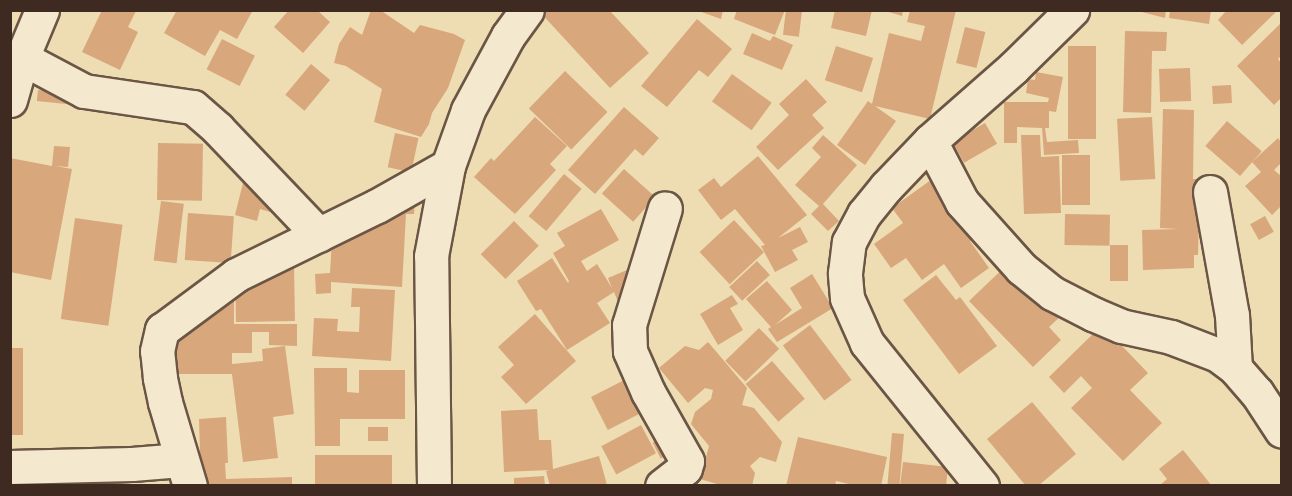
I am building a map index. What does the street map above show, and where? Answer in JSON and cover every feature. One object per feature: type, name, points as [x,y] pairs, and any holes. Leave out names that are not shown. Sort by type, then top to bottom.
[{"type":"street","points":[[10,100],[22,58],[42,10]]},
{"type":"street","points":[[434,486],[431,256],[448,166],[468,110],[508,36],[527,10]]},
{"type":"street","points":[[982,486],[867,343],[847,298],[845,273],[849,242],[864,214],[886,186],[930,141],[1072,10]]},
{"type":"street","points":[[22,58],[84,91],[193,107],[218,129],[320,235]]},
{"type":"street","points":[[930,141],[962,202],[1021,268],[1052,293],[1120,326],[1171,337],[1218,355],[1235,368],[1257,393],[1281,431]]},
{"type":"street","points":[[10,467],[132,464],[185,473],[160,378],[156,351],[159,334],[180,315],[236,275],[320,235],[448,166]]},
{"type":"street","points":[[1209,192],[1233,315],[1235,368]]},
{"type":"street","points":[[662,486],[685,468],[687,461],[648,392],[630,351],[630,325],[665,208]]},
{"type":"building","points":[[102,10],[136,11],[128,27],[138,32],[120,70],[82,52]]},
{"type":"building","points":[[177,10],[253,10],[237,39],[220,30],[205,56],[164,33]]},
{"type":"building","points":[[289,10],[317,10],[330,22],[303,53],[274,27]]},
{"type":"building","points":[[371,10],[380,10],[414,33],[420,25],[454,34],[465,40],[448,88],[432,113],[429,124],[421,137],[374,122],[382,89],[346,66],[334,63],[339,44],[350,27],[362,35]]},
{"type":"building","points":[[538,10],[609,10],[649,53],[610,88]]},
{"type":"building","points":[[696,10],[723,10],[721,19]]},
{"type":"building","points":[[737,10],[785,10],[775,35],[734,19]]},
{"type":"building","points":[[786,10],[802,12],[799,37],[783,35]]},
{"type":"building","points":[[835,10],[872,10],[866,36],[831,28]]},
{"type":"building","points":[[882,10],[903,10],[902,16]]},
{"type":"building","points":[[910,10],[956,10],[930,119],[875,106],[896,121],[865,165],[837,145],[868,101],[872,104],[889,33],[921,41],[925,26],[907,22]]},
{"type":"building","points":[[1134,10],[1166,10],[1165,18]]},
{"type":"building","points":[[1170,10],[1211,10],[1209,24],[1169,18]]},
{"type":"building","points":[[1227,10],[1278,10],[1242,45],[1218,20]]},
{"type":"building","points":[[697,19],[732,49],[708,77],[699,70],[667,107],[641,86]]},
{"type":"building","points":[[1281,23],[1281,56],[1278,59],[1281,63],[1281,98],[1274,105],[1237,66]]},
{"type":"building","points":[[965,27],[985,32],[976,68],[956,63]]},
{"type":"building","points":[[1125,31],[1167,32],[1166,51],[1152,51],[1151,113],[1123,112]]},
{"type":"building","points":[[752,33],[770,41],[773,36],[793,45],[782,70],[743,54]]},
{"type":"building","points":[[222,39],[255,56],[240,86],[207,69]]},
{"type":"building","points":[[836,46],[873,58],[862,92],[825,80]]},
{"type":"building","points":[[1068,46],[1096,46],[1096,139],[1068,139]]},
{"type":"building","points":[[311,64],[330,80],[304,111],[285,95]]},
{"type":"building","points":[[1190,68],[1191,101],[1160,102],[1159,69]]},
{"type":"building","points":[[565,71],[607,112],[571,149],[529,108]]},
{"type":"building","points":[[1036,72],[1063,77],[1056,112],[1049,111],[1049,128],[1045,128],[1047,142],[1078,140],[1079,153],[1044,155],[1042,128],[1017,127],[1017,143],[1004,143],[1004,102],[1048,102],[1049,98],[1026,93],[1028,79],[1035,80]]},
{"type":"building","points":[[732,74],[772,103],[752,130],[712,102]]},
{"type":"building","points":[[806,79],[827,102],[812,115],[824,128],[778,170],[756,147],[789,115],[779,104]]},
{"type":"building","points":[[1231,85],[1232,103],[1213,104],[1212,86]]},
{"type":"building","points":[[38,90],[75,94],[74,105],[37,101]]},
{"type":"building","points":[[624,107],[659,138],[643,156],[635,149],[595,194],[568,170]]},
{"type":"building","points":[[1163,109],[1194,110],[1193,179],[1200,179],[1198,255],[1194,255],[1194,268],[1143,270],[1142,230],[1179,229],[1160,228]]},
{"type":"building","points":[[535,117],[567,146],[550,164],[556,170],[515,214],[474,177],[491,158],[494,161]]},
{"type":"building","points":[[1152,117],[1155,179],[1120,181],[1117,119]]},
{"type":"building","points":[[1227,121],[1262,151],[1240,176],[1205,146]]},
{"type":"building","points":[[985,123],[997,144],[964,163],[952,142]]},
{"type":"building","points":[[395,133],[418,138],[411,172],[388,167]]},
{"type":"building","points":[[823,135],[857,165],[823,204],[839,221],[828,231],[811,214],[819,206],[795,185],[821,157],[812,148]]},
{"type":"building","points":[[1021,135],[1040,135],[1041,157],[1059,156],[1061,213],[1024,214]]},
{"type":"building","points":[[1278,138],[1281,142],[1281,163],[1274,170],[1281,176],[1281,206],[1272,215],[1245,186],[1261,172],[1252,162]]},
{"type":"building","points":[[158,143],[203,144],[202,201],[157,200]]},
{"type":"building","points":[[54,146],[70,147],[68,167],[55,166],[72,169],[51,280],[10,272],[10,158],[52,166]]},
{"type":"building","points":[[1062,155],[1090,155],[1090,205],[1062,205]]},
{"type":"building","points":[[758,156],[807,215],[778,238],[800,227],[808,242],[792,250],[798,260],[775,272],[761,246],[765,245],[735,209],[721,220],[698,190],[714,178],[721,187]]},
{"type":"building","points":[[624,169],[655,197],[633,222],[602,194]]},
{"type":"building","points":[[942,172],[986,230],[970,241],[989,268],[961,288],[944,264],[922,280],[906,258],[891,268],[874,244],[903,223],[892,208]]},
{"type":"building","points":[[564,174],[582,189],[546,231],[529,216]]},
{"type":"building","points":[[243,183],[258,187],[277,214],[260,209],[257,221],[235,215]]},
{"type":"building","points":[[415,198],[414,214],[406,214],[402,287],[331,282],[331,293],[316,294],[315,274],[330,273],[333,222]]},
{"type":"building","points":[[161,201],[184,204],[177,263],[154,261]]},
{"type":"building","points":[[601,209],[619,240],[581,261],[587,271],[597,264],[612,288],[608,278],[627,270],[637,294],[618,302],[614,292],[597,303],[610,323],[567,350],[541,309],[536,311],[517,281],[552,258],[568,283],[553,253],[565,246],[557,233]]},
{"type":"building","points":[[188,213],[234,216],[231,263],[185,260]]},
{"type":"building","points":[[1065,214],[1110,215],[1109,246],[1064,245]]},
{"type":"building","points":[[1265,216],[1274,232],[1259,240],[1250,224]]},
{"type":"building","points":[[75,218],[123,225],[108,326],[61,319]]},
{"type":"building","points":[[734,220],[764,252],[730,284],[700,252]]},
{"type":"building","points":[[514,221],[539,246],[506,279],[481,254]]},
{"type":"building","points":[[1110,245],[1128,245],[1128,281],[1110,281]]},
{"type":"building","points":[[757,261],[770,275],[742,301],[729,287]]},
{"type":"building","points":[[1011,261],[1063,314],[1049,327],[1061,340],[1033,367],[969,301]]},
{"type":"building","points":[[294,265],[295,321],[236,322],[235,266]]},
{"type":"building","points":[[812,274],[833,308],[777,342],[768,329],[771,327],[746,299],[767,281],[792,310],[775,325],[802,308],[790,288]]},
{"type":"building","points":[[936,275],[956,300],[960,297],[997,346],[959,374],[903,300]]},
{"type":"building","points":[[234,285],[234,324],[297,324],[297,346],[269,345],[269,332],[252,332],[252,353],[232,353],[232,364],[263,361],[262,349],[285,346],[294,414],[273,417],[278,458],[243,462],[232,374],[175,374],[175,318]]},
{"type":"building","points":[[352,288],[395,290],[391,361],[312,356],[314,318],[338,319],[337,331],[359,332],[360,307],[351,307]]},
{"type":"building","points":[[732,295],[738,304],[730,308],[743,330],[718,345],[700,314]]},
{"type":"building","points":[[535,314],[576,361],[526,404],[501,377],[514,365],[498,347]]},
{"type":"building","points":[[810,325],[852,380],[824,401],[783,345]]},
{"type":"building","points":[[1102,325],[1148,373],[1130,390],[1162,423],[1123,461],[1071,408],[1092,388],[1081,376],[1064,393],[1049,377]]},
{"type":"building","points":[[759,328],[779,349],[745,382],[725,361]]},
{"type":"building","points":[[708,342],[747,388],[742,405],[754,408],[782,442],[776,462],[760,457],[750,466],[755,473],[752,486],[724,486],[700,479],[709,446],[691,424],[695,412],[711,399],[713,390],[705,388],[688,403],[659,368],[685,346],[699,350]]},
{"type":"building","points":[[10,348],[23,348],[23,435],[10,435]]},
{"type":"building","points":[[772,361],[805,399],[778,422],[746,384]]},
{"type":"building","points":[[314,368],[347,368],[347,392],[359,393],[359,370],[405,370],[405,419],[340,419],[340,446],[315,446]]},
{"type":"building","points":[[640,372],[657,405],[608,430],[591,397]]},
{"type":"building","points":[[1032,402],[1076,454],[1038,486],[1026,486],[987,439]]},
{"type":"building","points":[[537,409],[539,440],[551,440],[553,469],[599,456],[607,485],[550,486],[546,471],[550,470],[504,472],[501,411]]},
{"type":"building","points":[[226,417],[228,463],[225,463],[226,479],[292,477],[292,486],[201,486],[199,419]]},
{"type":"building","points":[[641,425],[656,453],[616,474],[601,446]]},
{"type":"building","points":[[368,427],[388,427],[388,441],[368,441]]},
{"type":"building","points":[[673,432],[681,448],[661,458],[653,442]]},
{"type":"building","points":[[892,433],[904,434],[899,486],[887,485]]},
{"type":"building","points":[[798,437],[887,457],[881,486],[857,486],[836,481],[835,486],[786,486]]},
{"type":"building","points":[[1183,450],[1212,486],[1159,486],[1167,479],[1159,469]]},
{"type":"building","points":[[315,455],[392,455],[392,486],[315,486]]},
{"type":"building","points":[[67,461],[109,466],[106,486],[64,486]]},
{"type":"building","points":[[903,462],[948,467],[946,486],[900,486]]},
{"type":"building","points":[[27,471],[51,476],[49,486],[24,486]]},
{"type":"building","points":[[544,476],[545,486],[514,486],[514,478]]}]
